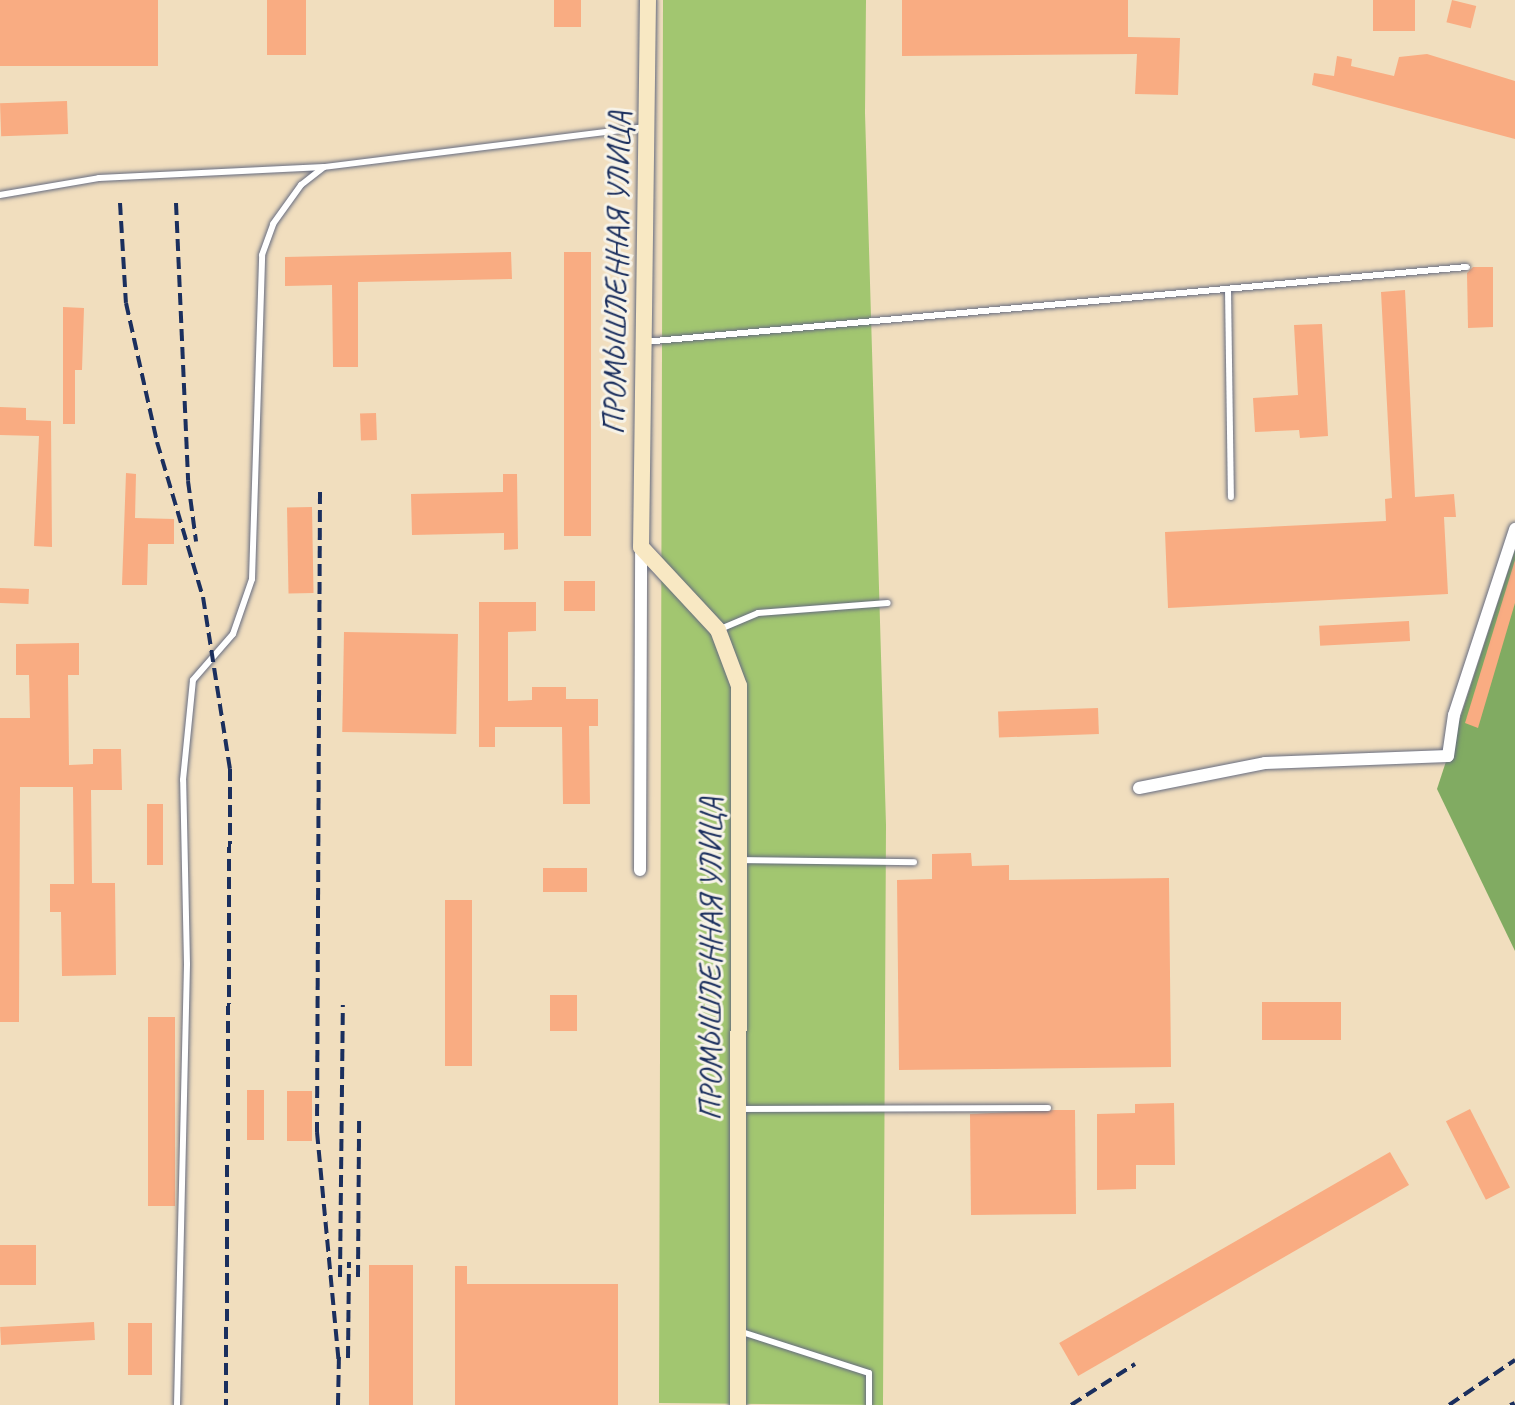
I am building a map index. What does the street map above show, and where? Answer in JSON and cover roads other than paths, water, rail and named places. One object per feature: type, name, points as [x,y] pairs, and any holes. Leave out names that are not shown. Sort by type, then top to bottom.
[{"type":"street","name":"ПРОМЫШЛЕННАЯ УЛИЦА","points":[[640,870],[648,0]]},
{"type":"street","points":[[1139,788],[1265,763],[1448,756],[1454,715],[1515,529]]},
{"type":"street","name":"ПРОМЫШЛЕННАЯ УЛИЦА","points":[[641,547],[718,630],[739,686],[738,1405]]},
{"type":"lane","points":[[0,195],[99,178],[324,167],[646,126]]},
{"type":"lane","points":[[177,1405],[187,964],[183,780],[193,680],[233,634],[252,579],[262,255],[273,224],[301,185],[324,167]]},
{"type":"lane","points":[[644,342],[1467,267]]},
{"type":"lane","points":[[1228,289],[1231,497]]},
{"type":"lane","points":[[718,630],[758,613],[888,603]]},
{"type":"lane","points":[[739,860],[914,862]]},
{"type":"lane","points":[[740,1109],[1048,1108]]},
{"type":"lane","points":[[738,1331],[869,1373],[869,1405]]},
{"type":"railway","points":[[120,203],[126,303],[157,442],[203,597],[230,769],[226,1405]]},
{"type":"railway","points":[[176,203],[188,481],[196,541]]},
{"type":"railway","points":[[320,492],[317,1132],[339,1365]]},
{"type":"railway","points":[[340,1277],[343,1005]]},
{"type":"railway","points":[[358,1277],[359,1118]]},
{"type":"railway","points":[[348,1358],[349,1262]]},
{"type":"railway","points":[[338,1405],[339,1353]]},
{"type":"railway","points":[[1449,1405],[1515,1360]]},
{"type":"railway","points":[[1071,1405],[1135,1364]]},
{"type":"railway","points":[[1510,1405],[1515,1403]]}]
